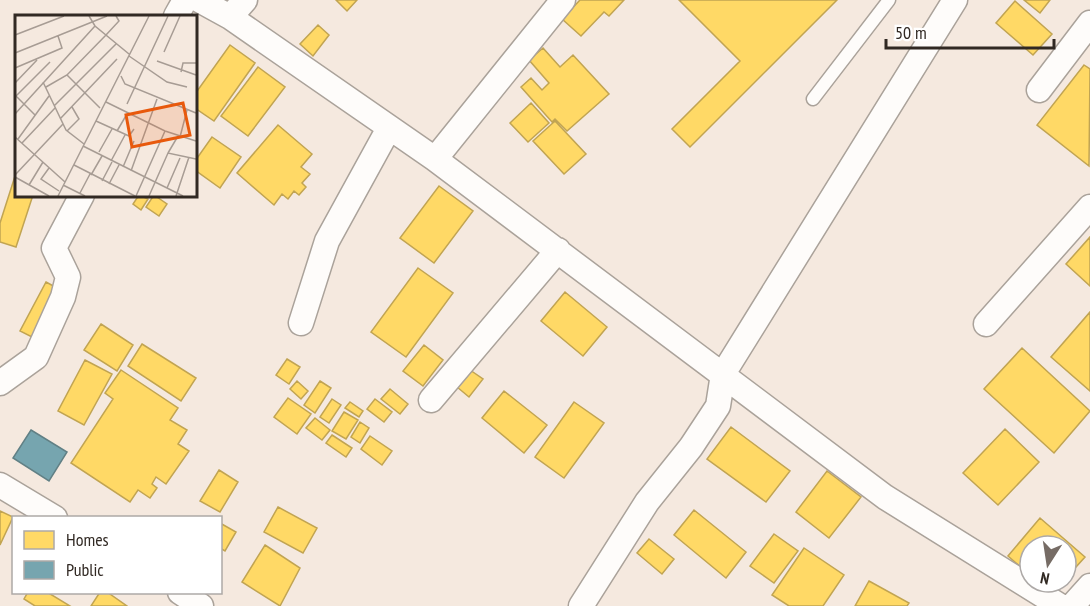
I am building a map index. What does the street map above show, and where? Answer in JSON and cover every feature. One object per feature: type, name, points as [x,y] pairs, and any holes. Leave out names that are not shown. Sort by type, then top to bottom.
[{"type":"street","points":[[177,15],[185,0]]},
{"type":"street","points":[[199,0],[238,9],[389,128],[558,250],[885,497],[1060,606]]},
{"type":"street","points":[[435,159],[563,0]]},
{"type":"street","points":[[580,606],[647,502],[692,447],[718,406],[723,374],[955,0]]},
{"type":"street","points":[[1039,90],[1090,23]]},
{"type":"street","points":[[301,323],[327,241],[389,128]]},
{"type":"street","points":[[0,383],[36,357],[63,297],[68,277],[54,248],[81,196]]},
{"type":"street","points":[[986,324],[1090,207]]},
{"type":"street","points":[[431,400],[558,250]]},
{"type":"street","points":[[0,485],[52,516]]},
{"type":"street","points":[[1072,606],[1090,586]]},
{"type":"street","points":[[183,594],[201,606]]},
{"type":"lane","points":[[813,99],[889,0]]},
{"type":"building: Homes","points":[[336,0],[357,0],[347,11]]},
{"type":"building: Homes","points":[[580,0],[624,0],[609,16],[604,12],[581,36],[562,19]]},
{"type":"building: Homes","points":[[679,0],[837,0],[690,147],[672,129],[740,61]]},
{"type":"building: Homes","points":[[1024,0],[1050,0],[1040,13]]},
{"type":"building: Homes","points":[[1015,1],[1052,34],[1033,55],[996,23]]},
{"type":"building: Homes","points":[[318,25],[329,35],[313,56],[300,44]]},
{"type":"building: Homes","points":[[230,45],[255,63],[214,121],[196,109],[196,93]]},
{"type":"building: Homes","points":[[543,48],[560,67],[573,55],[609,94],[567,131],[555,119],[552,122],[521,87],[531,78],[542,90],[549,83],[529,60]]},
{"type":"building: Homes","points":[[1084,65],[1090,69],[1089,166],[1037,125]]},
{"type":"building: Homes","points":[[258,67],[285,87],[248,136],[221,116]]},
{"type":"building: Homes","points":[[531,103],[549,123],[528,142],[510,123]]},
{"type":"building: Homes","points":[[555,121],[586,154],[564,174],[533,141]]},
{"type":"building: Homes","points":[[278,125],[312,154],[301,167],[310,174],[302,183],[306,187],[299,195],[294,191],[288,199],[282,194],[274,205],[237,173]]},
{"type":"building: Homes","points":[[212,137],[241,157],[220,188],[196,171],[196,160]]},
{"type":"building: Homes","points":[[15,176],[15,196],[33,196],[16,247],[0,242],[0,223]]},
{"type":"building: Homes","points":[[439,186],[473,211],[434,263],[400,238]]},
{"type":"building: Homes","points":[[138,196],[148,199],[141,210],[133,204]]},
{"type":"building: Homes","points":[[153,196],[167,204],[159,216],[146,207]]},
{"type":"building: Homes","points":[[1090,237],[1090,286],[1066,264]]},
{"type":"building: Homes","points":[[418,268],[453,293],[406,357],[371,332]]},
{"type":"building: Homes","points":[[46,282],[59,289],[34,338],[20,331]]},
{"type":"building: Homes","points":[[565,292],[607,327],[583,356],[541,321]]},
{"type":"building: Homes","points":[[1090,312],[1090,391],[1051,357]]},
{"type":"building: Homes","points":[[101,324],[133,345],[117,371],[84,350]]},
{"type":"building: Homes","points":[[142,344],[196,378],[181,401],[128,366]]},
{"type":"building: Homes","points":[[424,345],[443,360],[423,386],[403,371]]},
{"type":"building: Homes","points":[[1022,348],[1090,411],[1054,453],[984,389]]},
{"type":"building: Homes","points":[[287,359],[300,367],[289,384],[276,375]]},
{"type":"building: Homes","points":[[85,360],[112,374],[84,425],[58,411]]},
{"type":"building: Homes","points":[[121,370],[178,408],[170,420],[187,430],[178,444],[189,451],[166,484],[156,477],[152,484],[157,488],[150,498],[138,490],[130,502],[71,463],[113,399],[105,393]]},
{"type":"building: Homes","points":[[470,370],[483,379],[469,397],[457,387]]},
{"type":"building: Homes","points":[[297,381],[308,391],[301,399],[290,389]]},
{"type":"building: Homes","points":[[320,381],[331,388],[315,413],[304,405]]},
{"type":"building: Homes","points":[[390,389],[408,404],[400,414],[381,399]]},
{"type":"building: Homes","points":[[504,391],[547,425],[524,453],[482,418]]},
{"type":"building: Homes","points":[[288,398],[311,414],[297,434],[274,417]]},
{"type":"building: Homes","points":[[332,399],[341,405],[329,423],[320,417]]},
{"type":"building: Homes","points":[[375,399],[392,412],[384,422],[367,409]]},
{"type":"building: Homes","points":[[350,402],[363,411],[359,417],[345,408]]},
{"type":"building: Homes","points":[[574,402],[604,423],[564,478],[535,457]]},
{"type":"building: Homes","points":[[344,412],[358,420],[346,439],[332,431]]},
{"type":"building: Homes","points":[[315,418],[330,430],[322,440],[306,428]]},
{"type":"building: Homes","points":[[360,422],[369,428],[360,443],[351,437]]},
{"type":"building: Homes","points":[[731,427],[790,471],[766,502],[707,459]]},
{"type":"building: Homes","points":[[1005,429],[1039,462],[998,505],[963,473]]},
{"type":"building: Homes","points":[[332,435],[352,448],[346,457],[326,443]]},
{"type":"building: Homes","points":[[370,436],[392,451],[382,465],[361,449]]},
{"type":"building: Homes","points":[[219,470],[238,482],[220,512],[200,501]]},
{"type":"building: Homes","points":[[827,471],[861,497],[829,538],[796,512]]},
{"type":"building: Homes","points":[[278,507],[317,528],[303,553],[264,532]]},
{"type":"building: Homes","points":[[694,510],[746,552],[726,578],[674,535]]},
{"type":"building: Homes","points":[[0,511],[12,517],[12,519],[0,545]]},
{"type":"building: Homes","points":[[1040,518],[1058,534],[1027,534]]},
{"type":"building: Homes","points":[[222,524],[236,532],[225,551],[222,549]]},
{"type":"building: Homes","points":[[774,534],[798,551],[774,583],[750,566]]},
{"type":"building: Homes","points":[[649,539],[674,559],[662,574],[637,553]]},
{"type":"building: Homes","points":[[1018,544],[1018,565],[1008,556]]},
{"type":"building: Homes","points":[[265,545],[300,568],[280,606],[242,582]]},
{"type":"building: Homes","points":[[804,548],[844,575],[823,606],[789,606],[772,595]]},
{"type":"building: Homes","points":[[1078,551],[1085,557],[1078,565]]},
{"type":"building: Homes","points":[[869,581],[909,603],[907,606],[855,606]]},
{"type":"building: Homes","points":[[27,594],[50,594],[70,606],[35,606],[24,599]]},
{"type":"building: Homes","points":[[99,594],[110,594],[127,606],[91,606]]},
{"type":"building: Public","points":[[31,430],[67,452],[49,481],[13,458]]}]
